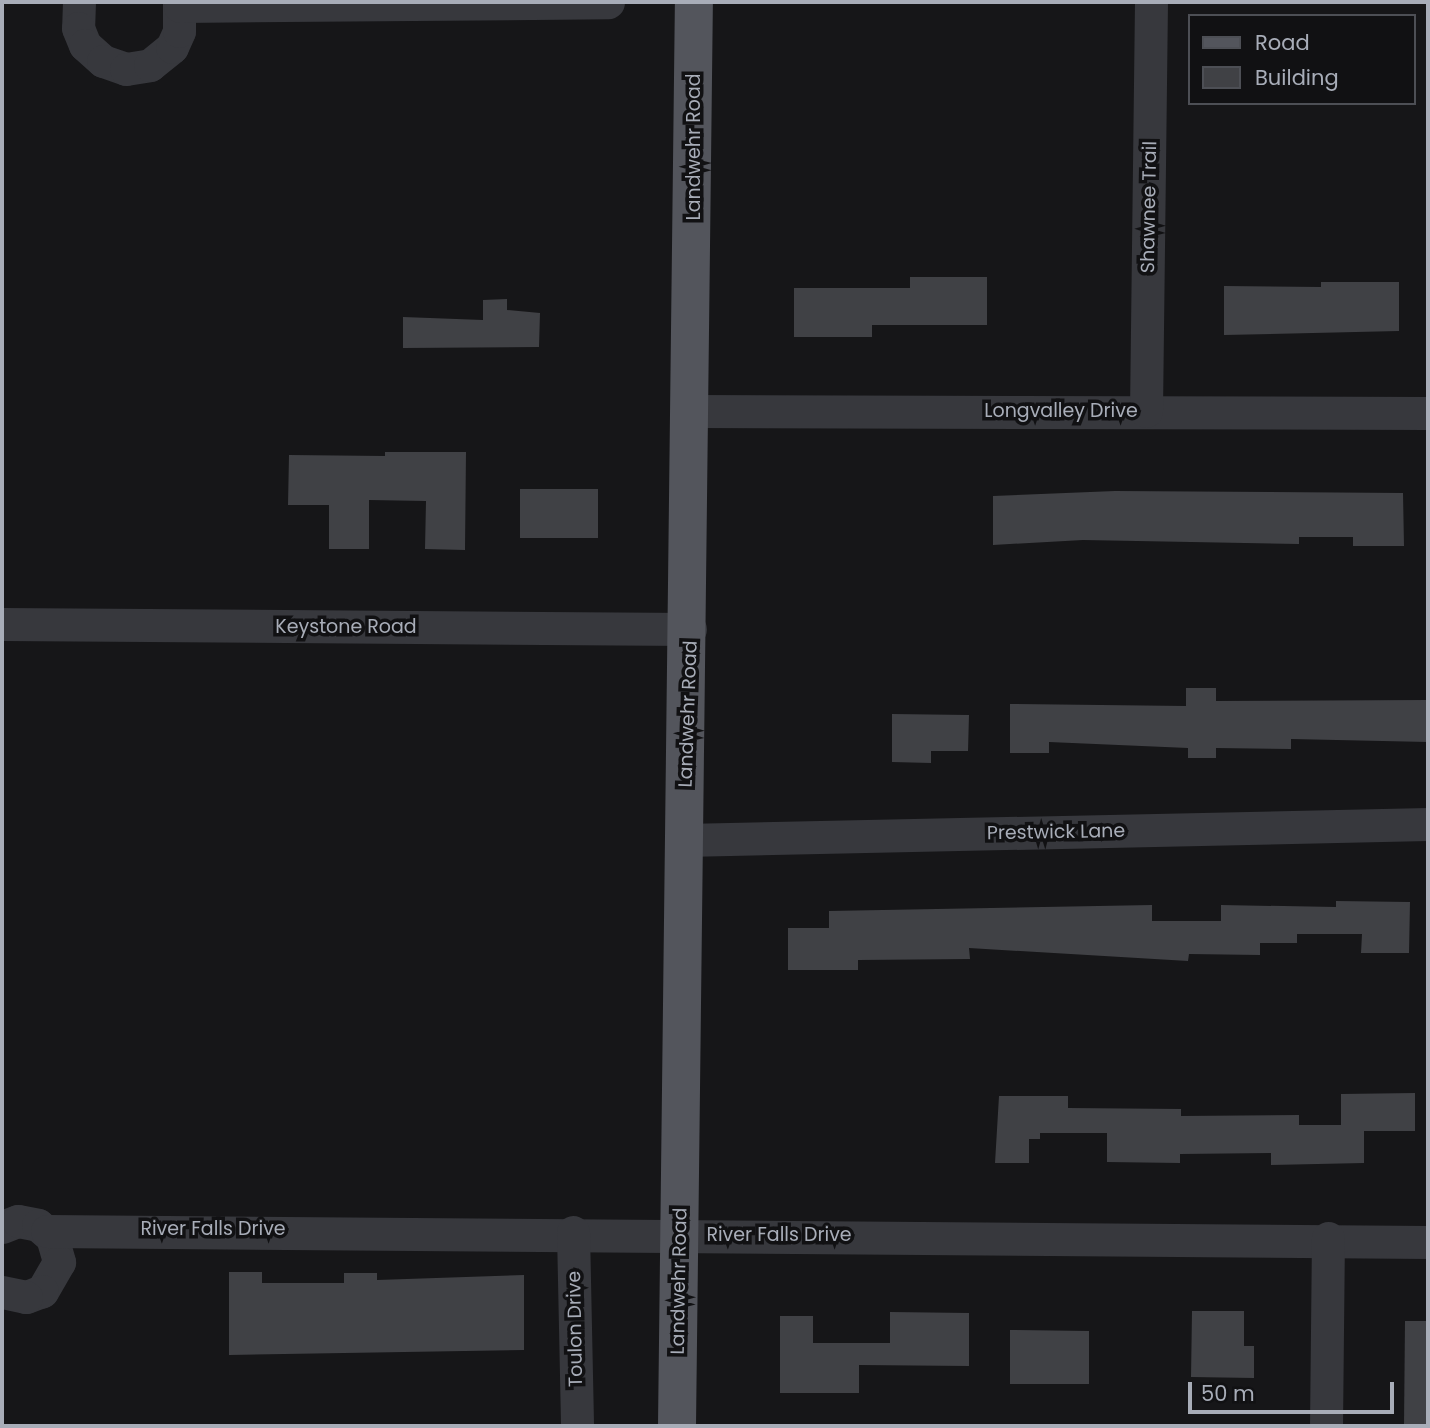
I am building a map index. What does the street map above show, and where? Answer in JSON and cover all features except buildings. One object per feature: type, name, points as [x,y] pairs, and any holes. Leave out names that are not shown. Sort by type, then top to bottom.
[{"type":"main road","name":"Landwehr Road","points":[[677,1426],[684,840],[693,411],[694,2]]},
{"type":"street","points":[[79,2],[78,28],[85,45],[103,61],[127,69],[150,65],[165,55],[179,31],[180,4],[608,2]]},
{"type":"street","name":"Shawnee Trail","points":[[1146,411],[1151,2]]},
{"type":"street","name":"Longvalley Drive","points":[[693,411],[1428,413]]},
{"type":"street","name":"Keystone Road","points":[[2,624],[690,629]]},
{"type":"street","name":"Prestwick Lane","points":[[684,840],[1428,824]]},
{"type":"street","name":"River Falls Drive","points":[[2,1227],[28,1222],[47,1231],[1328,1238],[1428,1242]]},
{"type":"street","points":[[2,1292],[34,1295],[54,1279],[59,1253],[47,1231]]},
{"type":"street","name":"Toulon Drive","points":[[573,1232],[577,1426]]},
{"type":"street","points":[[1326,1426],[1328,1238]]}]
